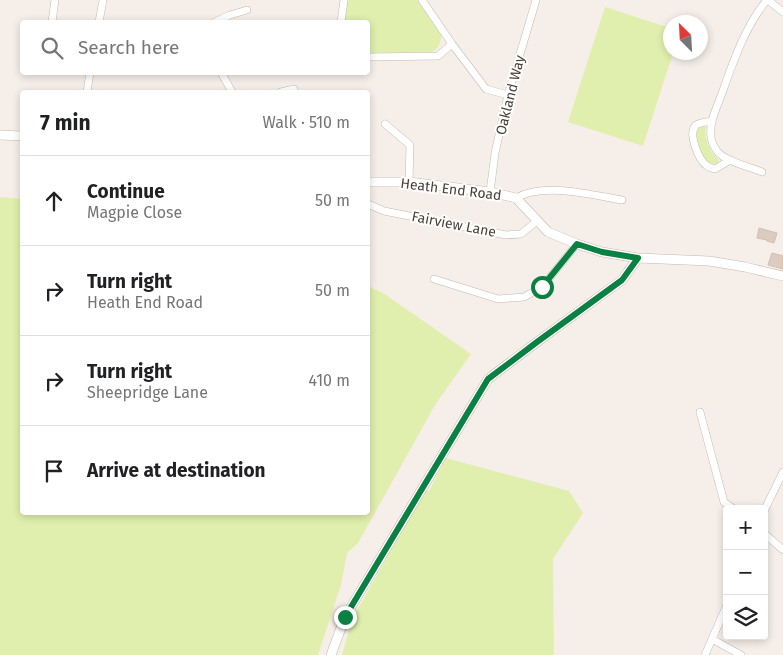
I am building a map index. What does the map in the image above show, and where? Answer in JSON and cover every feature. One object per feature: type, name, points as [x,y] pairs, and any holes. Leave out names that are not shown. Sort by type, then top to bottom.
[{"type":"street","points":[[52,20],[55,0]]},
{"type":"street","points":[[99,20],[103,0]]},
{"type":"street","points":[[341,20],[344,0]]},
{"type":"street","points":[[422,0],[486,89],[508,95]]},
{"type":"street","name":"Oakland Way","points":[[490,192],[495,153],[508,95],[536,0]]},
{"type":"street","points":[[762,172],[730,160],[717,151],[711,138],[712,121],[734,58],[760,9],[767,0],[783,12]]},
{"type":"street","points":[[219,20],[247,10]]},
{"type":"street","points":[[370,57],[438,56],[452,44]]},
{"type":"street","points":[[87,90],[90,75]]},
{"type":"street","points":[[223,75],[231,90]]},
{"type":"street","points":[[290,90],[294,89]]},
{"type":"street","points":[[712,121],[698,124],[693,129],[692,136],[695,147],[702,161],[708,167],[715,169],[730,160]]},
{"type":"street","points":[[385,124],[410,145],[409,182]]},
{"type":"street","points":[[0,135],[20,136]]},
{"type":"street","name":"Heath End Road","points":[[370,182],[409,182],[490,192],[516,198],[548,232],[602,252],[638,258],[709,261],[783,276]]},
{"type":"street","points":[[516,198],[524,193],[541,190],[575,192],[622,200]]},
{"type":"street","name":"Fairview Lane","points":[[370,205],[384,211],[506,235],[521,234],[537,221]]},
{"type":"street","points":[[434,278],[498,299],[524,297],[542,287],[577,244]]},
{"type":"street","points":[[331,655],[345,617],[488,379],[622,280],[638,258]]},
{"type":"street","points":[[700,412],[724,502],[728,505]]},
{"type":"street","points":[[767,505],[783,472]]},
{"type":"street","points":[[768,536],[783,550]]},
{"type":"street","points":[[705,655],[723,615]]},
{"type":"street","points":[[712,639],[742,655]]},
{"type":"green space","points":[[345,0],[417,0],[441,35],[441,40],[432,52],[370,53],[370,20],[342,20]]},
{"type":"green space","points":[[605,7],[663,26],[663,60],[671,60],[643,146],[568,122]]},
{"type":"green space","points":[[702,126],[706,127],[707,141],[712,153],[719,160],[717,163],[711,164],[706,161],[700,150],[697,133]]},
{"type":"green space","points":[[0,197],[20,199],[20,515],[370,515],[370,287],[383,293],[471,354],[435,405],[358,543],[347,553],[341,585],[318,655],[0,655]]},
{"type":"green space","points":[[446,458],[569,491],[583,513],[553,559],[554,655],[342,655],[352,619],[426,489],[429,491]]},
{"type":"building","points":[[759,228],[777,233],[774,243],[757,238]]},
{"type":"building","points":[[772,253],[783,256],[783,269],[768,265]]},
{"type":"route","points":[[345,617],[488,379],[622,280],[638,258],[602,252],[577,244],[542,287]]}]
